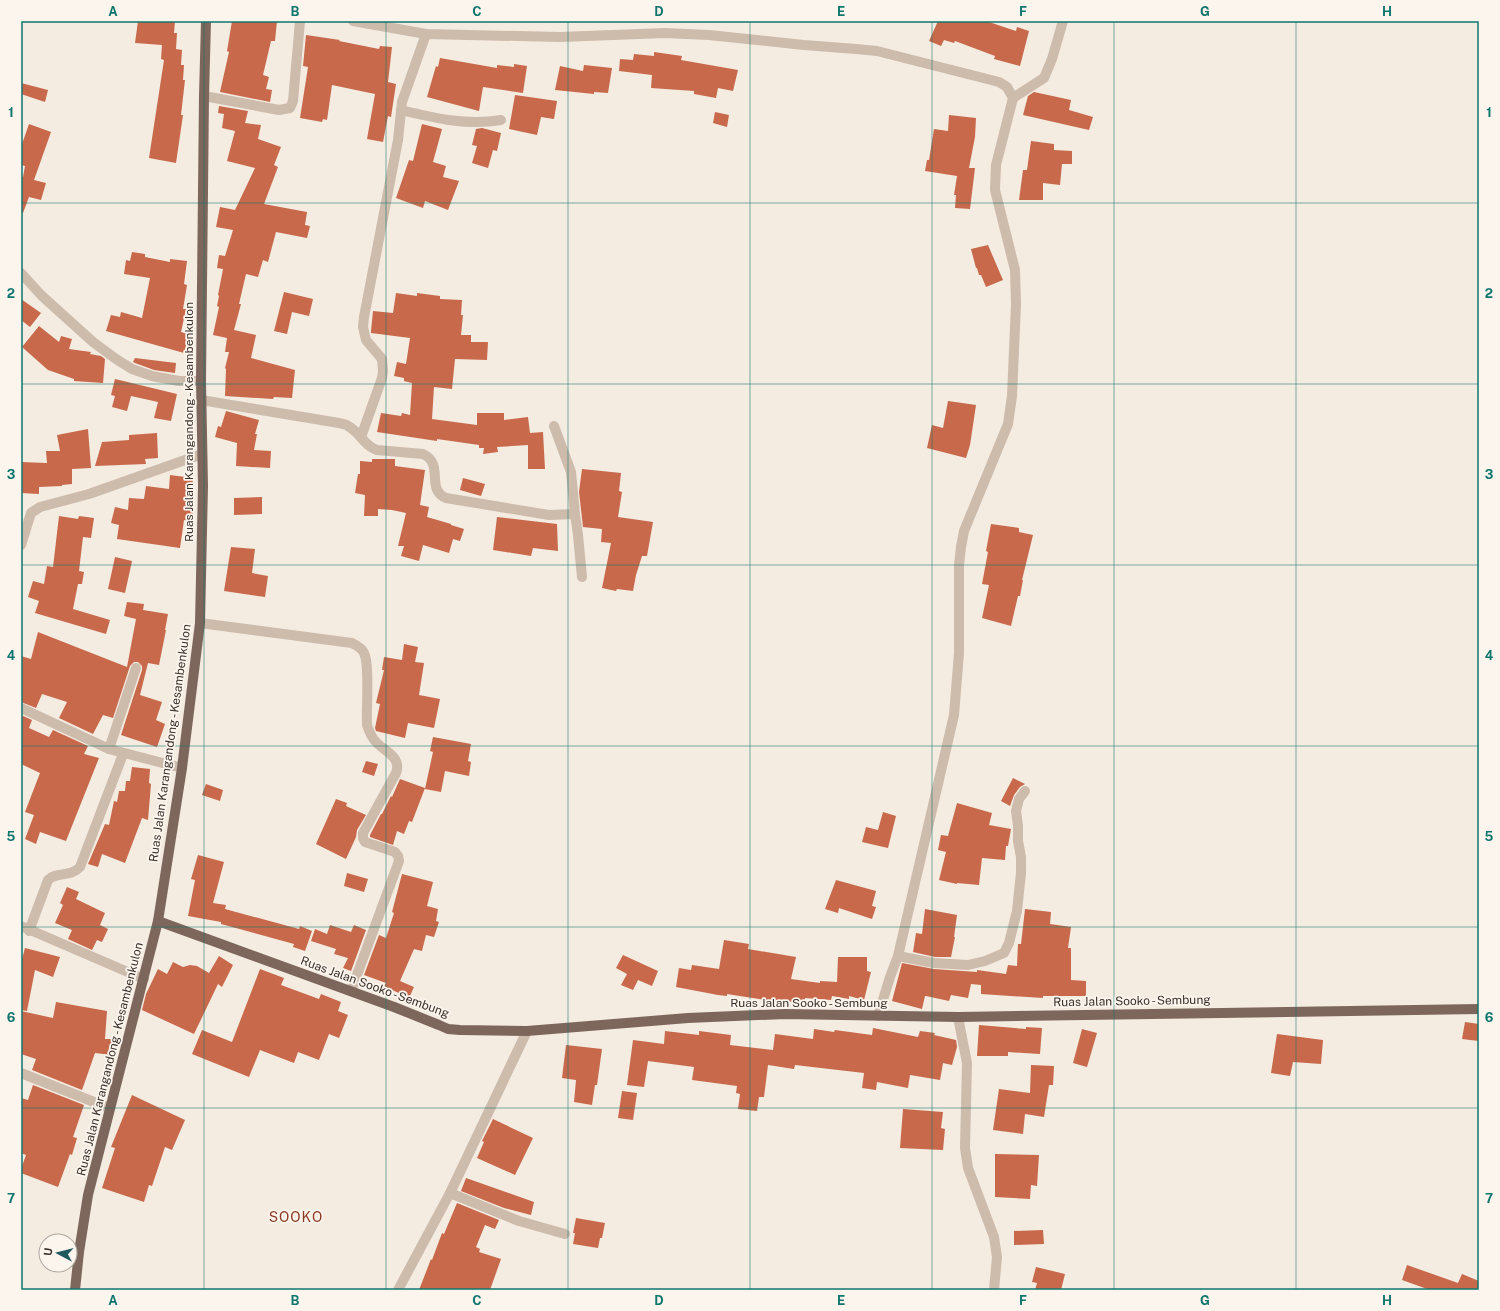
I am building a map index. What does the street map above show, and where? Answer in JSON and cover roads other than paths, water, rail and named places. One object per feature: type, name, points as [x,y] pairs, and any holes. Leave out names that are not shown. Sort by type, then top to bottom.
[{"type":"main road","name":"Ruas Jalan Karangandong - Kesambenkulon","points":[[75,1290],[88,1195],[158,921],[182,768],[200,623],[203,486],[201,381],[206,21]]},
{"type":"main road","name":"Ruas Jalan Sooko - Sembung","points":[[158,921],[351,991],[448,1029],[527,1031],[710,1017],[785,1014],[958,1017],[1479,1008]]},
{"type":"street","points":[[204,96],[279,110],[290,108],[293,101],[300,21]]},
{"type":"street","points":[[353,21],[426,34],[560,37],[665,33],[877,51],[999,82],[1007,88],[1013,98]]},
{"type":"street","points":[[878,1016],[898,956],[954,715],[959,654],[960,547],[964,531],[1008,424],[1011,403],[1016,312],[1015,270],[1008,237],[995,190],[996,165],[1013,98],[1044,78],[1052,59],[1063,21]]},
{"type":"street","points":[[361,438],[382,378],[383,371],[382,360],[366,340],[363,326],[398,140],[401,110],[405,93],[426,34]]},
{"type":"street","points":[[401,110],[454,121],[501,120]]},
{"type":"street","points":[[21,273],[41,296],[93,342],[132,369],[152,376],[179,381],[201,381]]},
{"type":"street","points":[[201,400],[339,423],[348,426],[367,445],[377,450],[423,454],[428,457],[434,465],[437,489],[439,493],[446,498],[550,515],[575,514]]},
{"type":"street","points":[[554,426],[571,472],[582,577]]},
{"type":"street","points":[[21,545],[31,513],[40,507],[89,494],[202,454]]},
{"type":"street","points":[[200,623],[352,643],[364,653],[366,667],[367,725],[370,734],[394,757],[398,765],[396,773],[363,833],[363,838],[365,842],[395,852],[399,861],[351,991]]},
{"type":"street","points":[[109,749],[136,668]]},
{"type":"street","points":[[21,708],[109,749],[123,754],[182,768]]},
{"type":"street","points":[[123,754],[80,867],[71,874],[52,876],[48,880],[25,929],[144,979]]},
{"type":"street","points":[[898,956],[934,963],[968,965],[984,961],[1004,953],[1010,943],[1017,911],[1021,857],[1018,841],[1016,811],[1019,799],[1025,791]]},
{"type":"street","points":[[958,1017],[967,1063],[965,1148],[968,1168],[994,1237],[997,1257],[994,1290]]},
{"type":"street","points":[[398,1290],[450,1193],[527,1031]]},
{"type":"street","points":[[21,1073],[110,1108]]},
{"type":"street","points":[[450,1193],[519,1221],[565,1234]]},
{"type":"district","name":"SOOKO","points":[[296,1217]]}]
